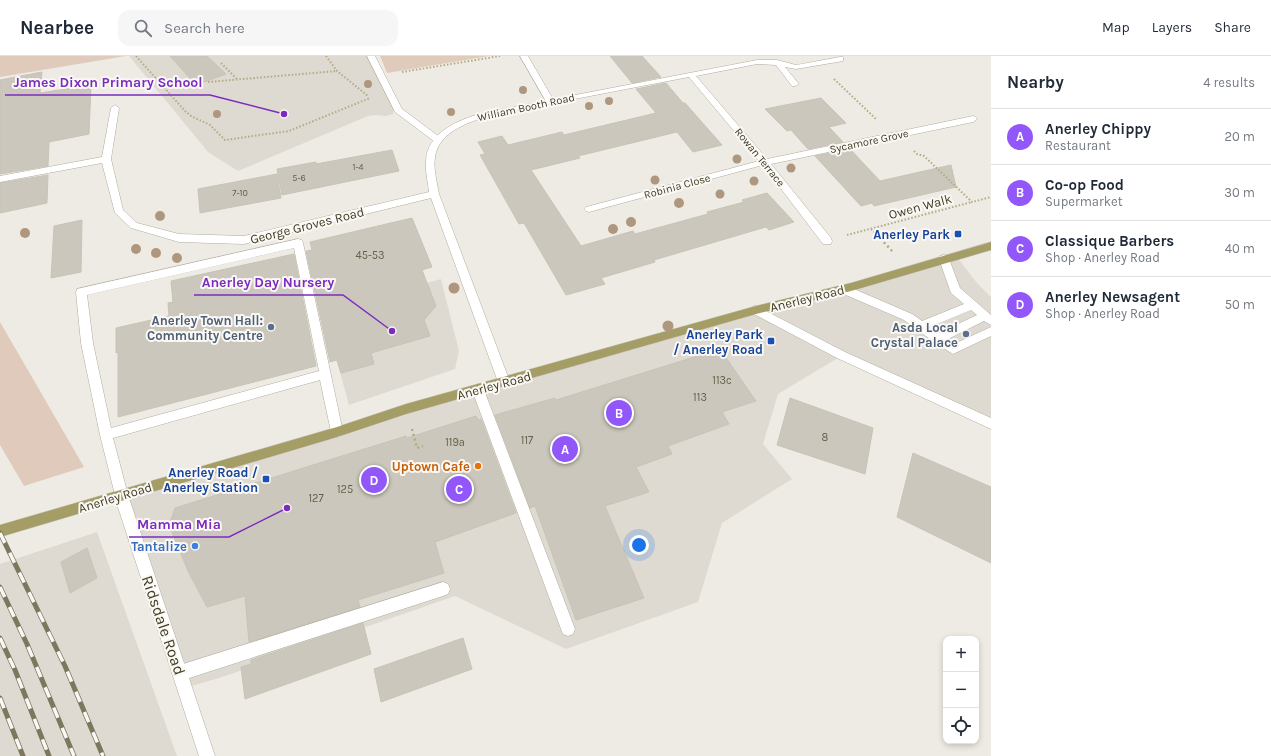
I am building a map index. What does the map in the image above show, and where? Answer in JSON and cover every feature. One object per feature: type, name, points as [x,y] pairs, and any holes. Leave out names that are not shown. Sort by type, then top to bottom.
[{"type":"main road","name":"Anerley Road","points":[[0,531],[337,432],[406,409],[478,390],[756,310],[843,289],[991,246]]},
{"type":"street","points":[[371,56],[395,105],[403,115],[438,140],[432,151],[430,162],[434,194],[504,382]]},
{"type":"street","points":[[524,56],[550,101]]},
{"type":"street","name":"William Booth Road","points":[[438,140],[460,124],[478,116],[550,101],[758,62],[775,60],[796,68],[840,59]]},
{"type":"street","points":[[775,60],[795,84]]},
{"type":"street","name":"Rowan Terrace","points":[[691,75],[765,162],[827,241]]},
{"type":"street","name":"George Groves Road","points":[[115,108],[106,159],[118,211],[134,226],[179,238],[244,240],[434,194]]},
{"type":"street","name":"Sycamore Grove","points":[[765,162],[973,119]]},
{"type":"street","points":[[0,179],[106,159]]},
{"type":"street","name":"Robinia Close","points":[[589,209],[765,162]]},
{"type":"street","name":"Ridsdale Road","points":[[207,756],[121,495],[106,435],[87,343],[81,292],[298,243],[325,374]]},
{"type":"street","points":[[938,339],[988,318],[955,290],[944,259]]},
{"type":"street","points":[[843,289],[908,317],[953,349],[991,331]]},
{"type":"street","points":[[921,326],[972,305]]},
{"type":"street","points":[[756,310],[841,356],[991,424]]},
{"type":"street","points":[[106,435],[325,374],[337,432]]},
{"type":"street","points":[[478,390],[568,629]]},
{"type":"street","points":[[180,673],[443,589]]},
{"type":"path","points":[[136,56],[184,111],[210,125],[225,140],[289,132],[370,97]]},
{"type":"path","points":[[326,56],[337,71],[356,88],[378,101],[395,105]]},
{"type":"path","points":[[397,73],[500,56]]},
{"type":"path","points":[[221,63],[237,80]]},
{"type":"path","points":[[818,63],[896,136],[917,154],[924,156],[972,202]]},
{"type":"path","points":[[208,82],[337,71]]},
{"type":"path","name":"Owen Walk","points":[[827,241],[991,197]]},
{"type":"path","points":[[871,229],[909,270]]},
{"type":"shaded area","points":[[0,56],[126,56],[0,77]]},
{"type":"shaded area","points":[[129,56],[370,56],[394,100],[393,114],[386,116],[368,116],[238,171],[208,152]]},
{"type":"shaded area","points":[[380,56],[489,56],[387,73]]},
{"type":"shaded area","points":[[956,256],[977,283],[991,297],[991,424],[841,356],[778,394],[763,444],[792,479],[722,523],[698,602],[566,649],[455,596],[219,678],[185,688],[121,495]]},
{"type":"shaded area","points":[[441,279],[459,351],[455,369],[349,405],[323,311]]},
{"type":"shaded area","points":[[0,322],[84,467],[24,486],[0,445]]},
{"type":"shaded area","points":[[97,532],[177,756],[0,756],[0,564]]},
{"type":"building","points":[[170,56],[207,56],[226,74],[196,85]]},
{"type":"building","points":[[610,56],[642,56],[661,77],[632,83]]},
{"type":"building","points":[[42,72],[40,93],[91,85],[89,134],[49,142],[48,166],[0,174],[0,80]]},
{"type":"building","points":[[666,83],[722,145],[693,152],[677,132],[578,156],[580,158],[531,170],[581,246],[633,231],[635,234],[708,214],[707,212],[744,202],[742,200],[767,193],[794,222],[769,230],[766,227],[654,260],[655,262],[601,278],[605,284],[566,295],[524,223],[519,224],[480,155],[485,154],[478,142],[502,136],[508,145],[562,132],[564,135],[656,113],[636,89]]},
{"type":"building","points":[[821,98],[846,123],[829,127],[843,142],[808,149],[791,130],[787,131],[765,109]]},
{"type":"building","points":[[850,149],[880,181],[951,165],[956,187],[874,206],[872,203],[861,206],[815,156]]},
{"type":"building","points":[[392,150],[399,171],[282,195],[277,169],[316,162],[316,164]]},
{"type":"building","points":[[277,174],[281,198],[200,213],[198,189]]},
{"type":"building","points":[[48,175],[47,203],[0,213],[0,183]]},
{"type":"building","points":[[412,218],[432,267],[422,270],[436,306],[424,320],[430,336],[371,353],[374,364],[341,373],[337,360],[330,362],[306,251],[312,250],[310,242]]},
{"type":"building","points":[[82,220],[81,272],[51,278],[54,226]]},
{"type":"building","points":[[294,254],[316,366],[118,417],[118,352],[116,353],[116,328],[169,316],[168,303],[173,302],[171,281]]},
{"type":"building","points":[[720,349],[756,401],[722,412],[729,424],[668,446],[672,454],[636,467],[649,492],[605,506],[644,598],[576,620],[535,506],[530,508],[495,415],[555,398],[556,400]]},
{"type":"building","points":[[790,398],[873,428],[865,474],[777,445]]},
{"type":"building","points":[[476,416],[478,420],[481,419],[516,513],[435,542],[444,573],[358,600],[360,607],[249,642],[245,596],[207,607],[188,571],[169,525],[175,508],[406,436],[407,438]]},
{"type":"building","points":[[913,453],[991,487],[991,563],[897,517]]},
{"type":"building","points":[[87,548],[97,578],[70,593],[61,562]]},
{"type":"building","points":[[363,623],[371,654],[245,699],[241,667],[251,664],[251,660]]},
{"type":"building","points":[[463,638],[472,669],[381,702],[374,669]]},
{"type":"railway","points":[[0,533],[65,666],[103,756]]},
{"type":"railway","points":[[0,587],[27,644],[74,756]]},
{"type":"railway","points":[[0,638],[15,670],[49,756]]},
{"type":"railway","points":[[0,698],[23,756]]},
{"type":"place","name":"James Dixon Primary School","points":[[284,114]]},
{"type":"place","name":"Anerley Park","points":[[958,234]]},
{"type":"place","name":"Anerley Town Hall: Community Centre","points":[[271,327]]},
{"type":"place","name":"Anerley Day Nursery","points":[[392,331]]},
{"type":"place","name":"Asda Local Crystal Palace","points":[[966,334]]},
{"type":"place","name":"Anerley Park / Anerley Road","points":[[771,341]]},
{"type":"place","name":"Co-op Food","points":[[619,413]]},
{"type":"place","name":"Anerley Chippy","points":[[565,449]]},
{"type":"place","name":"Uptown Cafe","points":[[478,466]]},
{"type":"place","name":"Anerley Road / Anerley Station","points":[[266,479]]},
{"type":"place","name":"Anerley Newsagent","points":[[374,480]]},
{"type":"place","name":"Classique Barbers","points":[[459,489]]},
{"type":"place","name":"Mamma Mia","points":[[287,508]]},
{"type":"place","name":"Tantalize","points":[[195,546]]}]
